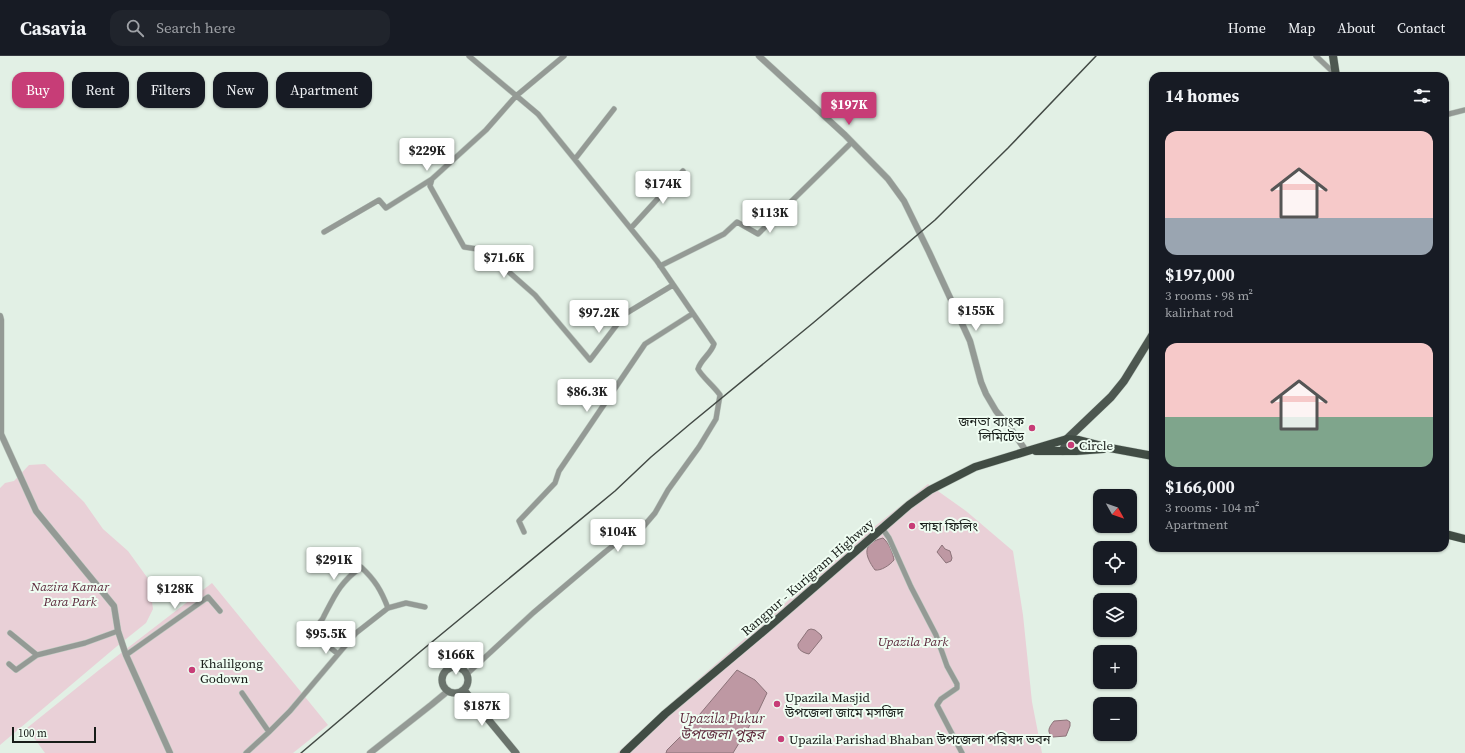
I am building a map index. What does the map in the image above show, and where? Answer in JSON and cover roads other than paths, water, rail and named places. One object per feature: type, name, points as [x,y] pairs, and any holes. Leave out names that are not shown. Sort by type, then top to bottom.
[{"type":"highway","name":"Rangpur - Kurigram Highway","points":[[624,753],[665,714],[919,497],[953,477],[976,467],[1067,439]]},
{"type":"highway","points":[[1067,439],[1149,455]]},
{"type":"highway","points":[[1026,451],[1076,451],[1110,448]]},
{"type":"highway","points":[[1449,535],[1465,539]]},
{"type":"main road","points":[[1333,56],[1336,72]]},
{"type":"main road","points":[[1063,451],[1067,439],[1111,397],[1124,381],[1149,340]]},
{"type":"main road","points":[[1076,451],[1082,424]]},
{"type":"main road","points":[[452,667],[460,668],[467,674],[468,682],[464,690],[456,693],[448,691],[444,688],[442,680],[443,675],[448,669],[452,667]]},
{"type":"main road","points":[[464,690],[516,753]]},
{"type":"street","points":[[467,674],[533,612],[623,538],[643,527],[699,447],[716,418],[720,395],[700,373],[698,368],[714,344],[660,266],[538,114],[469,56]]},
{"type":"street","points":[[324,232],[379,200],[386,208],[432,179],[486,130],[516,96],[564,56]]},
{"type":"street","points":[[759,56],[852,142],[888,179],[904,201],[970,341],[981,382],[986,394],[996,411],[1026,451]]},
{"type":"street","points":[[1316,56],[1333,72]]},
{"type":"street","points":[[575,159],[614,109]]},
{"type":"street","points":[[1449,114],[1465,110]]},
{"type":"street","points":[[660,266],[724,234],[737,222],[758,234],[852,142]]},
{"type":"street","points":[[630,228],[683,171]]},
{"type":"street","points":[[659,178],[657,180],[667,188]]},
{"type":"street","points":[[432,179],[430,186],[464,247],[484,250],[535,295],[590,360],[625,314],[673,285]]},
{"type":"street","points":[[524,532],[519,520],[555,483],[558,471],[645,344],[692,314]]},
{"type":"street","points":[[0,316],[1,434],[36,510],[114,606],[118,632],[126,655],[170,753]]},
{"type":"street","points":[[882,528],[889,538],[936,635],[947,666],[957,684],[957,688],[941,699],[937,705],[962,753]]},
{"type":"street","points":[[338,654],[318,636],[316,632],[317,626],[324,617],[337,590],[351,574],[361,567],[381,590],[388,608]]},
{"type":"street","points":[[126,655],[208,597],[220,611]]},
{"type":"street","points":[[246,753],[290,711],[356,633],[388,608],[406,603],[425,607]]},
{"type":"street","points":[[9,664],[16,670],[37,655],[85,643],[118,632]]},
{"type":"street","points":[[10,633],[37,655]]},
{"type":"street","points":[[370,753],[448,691]]},
{"type":"street","points":[[242,693],[269,732]]},
{"type":"water","points":[[883,538],[893,554],[894,560],[880,570],[875,570],[867,555],[868,546],[876,540]]},
{"type":"water","points":[[942,545],[945,549],[950,551],[952,558],[951,561],[946,563],[937,552]]},
{"type":"water","points":[[808,630],[815,630],[821,635],[822,638],[809,654],[800,650],[798,644]]},
{"type":"water","name":"Upazila Pukur উপজেলা পুকুর","points":[[737,670],[755,680],[767,693],[759,710],[733,753],[666,753],[667,750],[684,733]]},
{"type":"water","points":[[1067,720],[1070,722],[1070,726],[1066,736],[1053,737],[1049,729],[1054,721]]},
{"type":"railway","points":[[301,753],[421,651],[615,491],[651,457],[935,220],[1008,148],[1096,56]]},
{"type":"place","name":"জনতা ব্যাংক লিমিটেড","points":[[1032,428]]},
{"type":"place","name":"Circle","points":[[1071,445]]},
{"type":"place","name":"সাহা ফিলিং","points":[[912,526]]},
{"type":"place","name":"Khalilgong Godown","points":[[192,670]]},
{"type":"place","name":"Upazila Masjid উপজেলা জামে মসজিদ","points":[[777,704]]},
{"type":"place","name":"Upazila Parishad Bhaban উপজেলা পরিষদ ভবন","points":[[781,739]]},
{"type":"park label","name":"Nazira Kamar Para Park","points":[[70,594]]},
{"type":"park label","name":"Upazila Park","points":[[913,641]]}]
